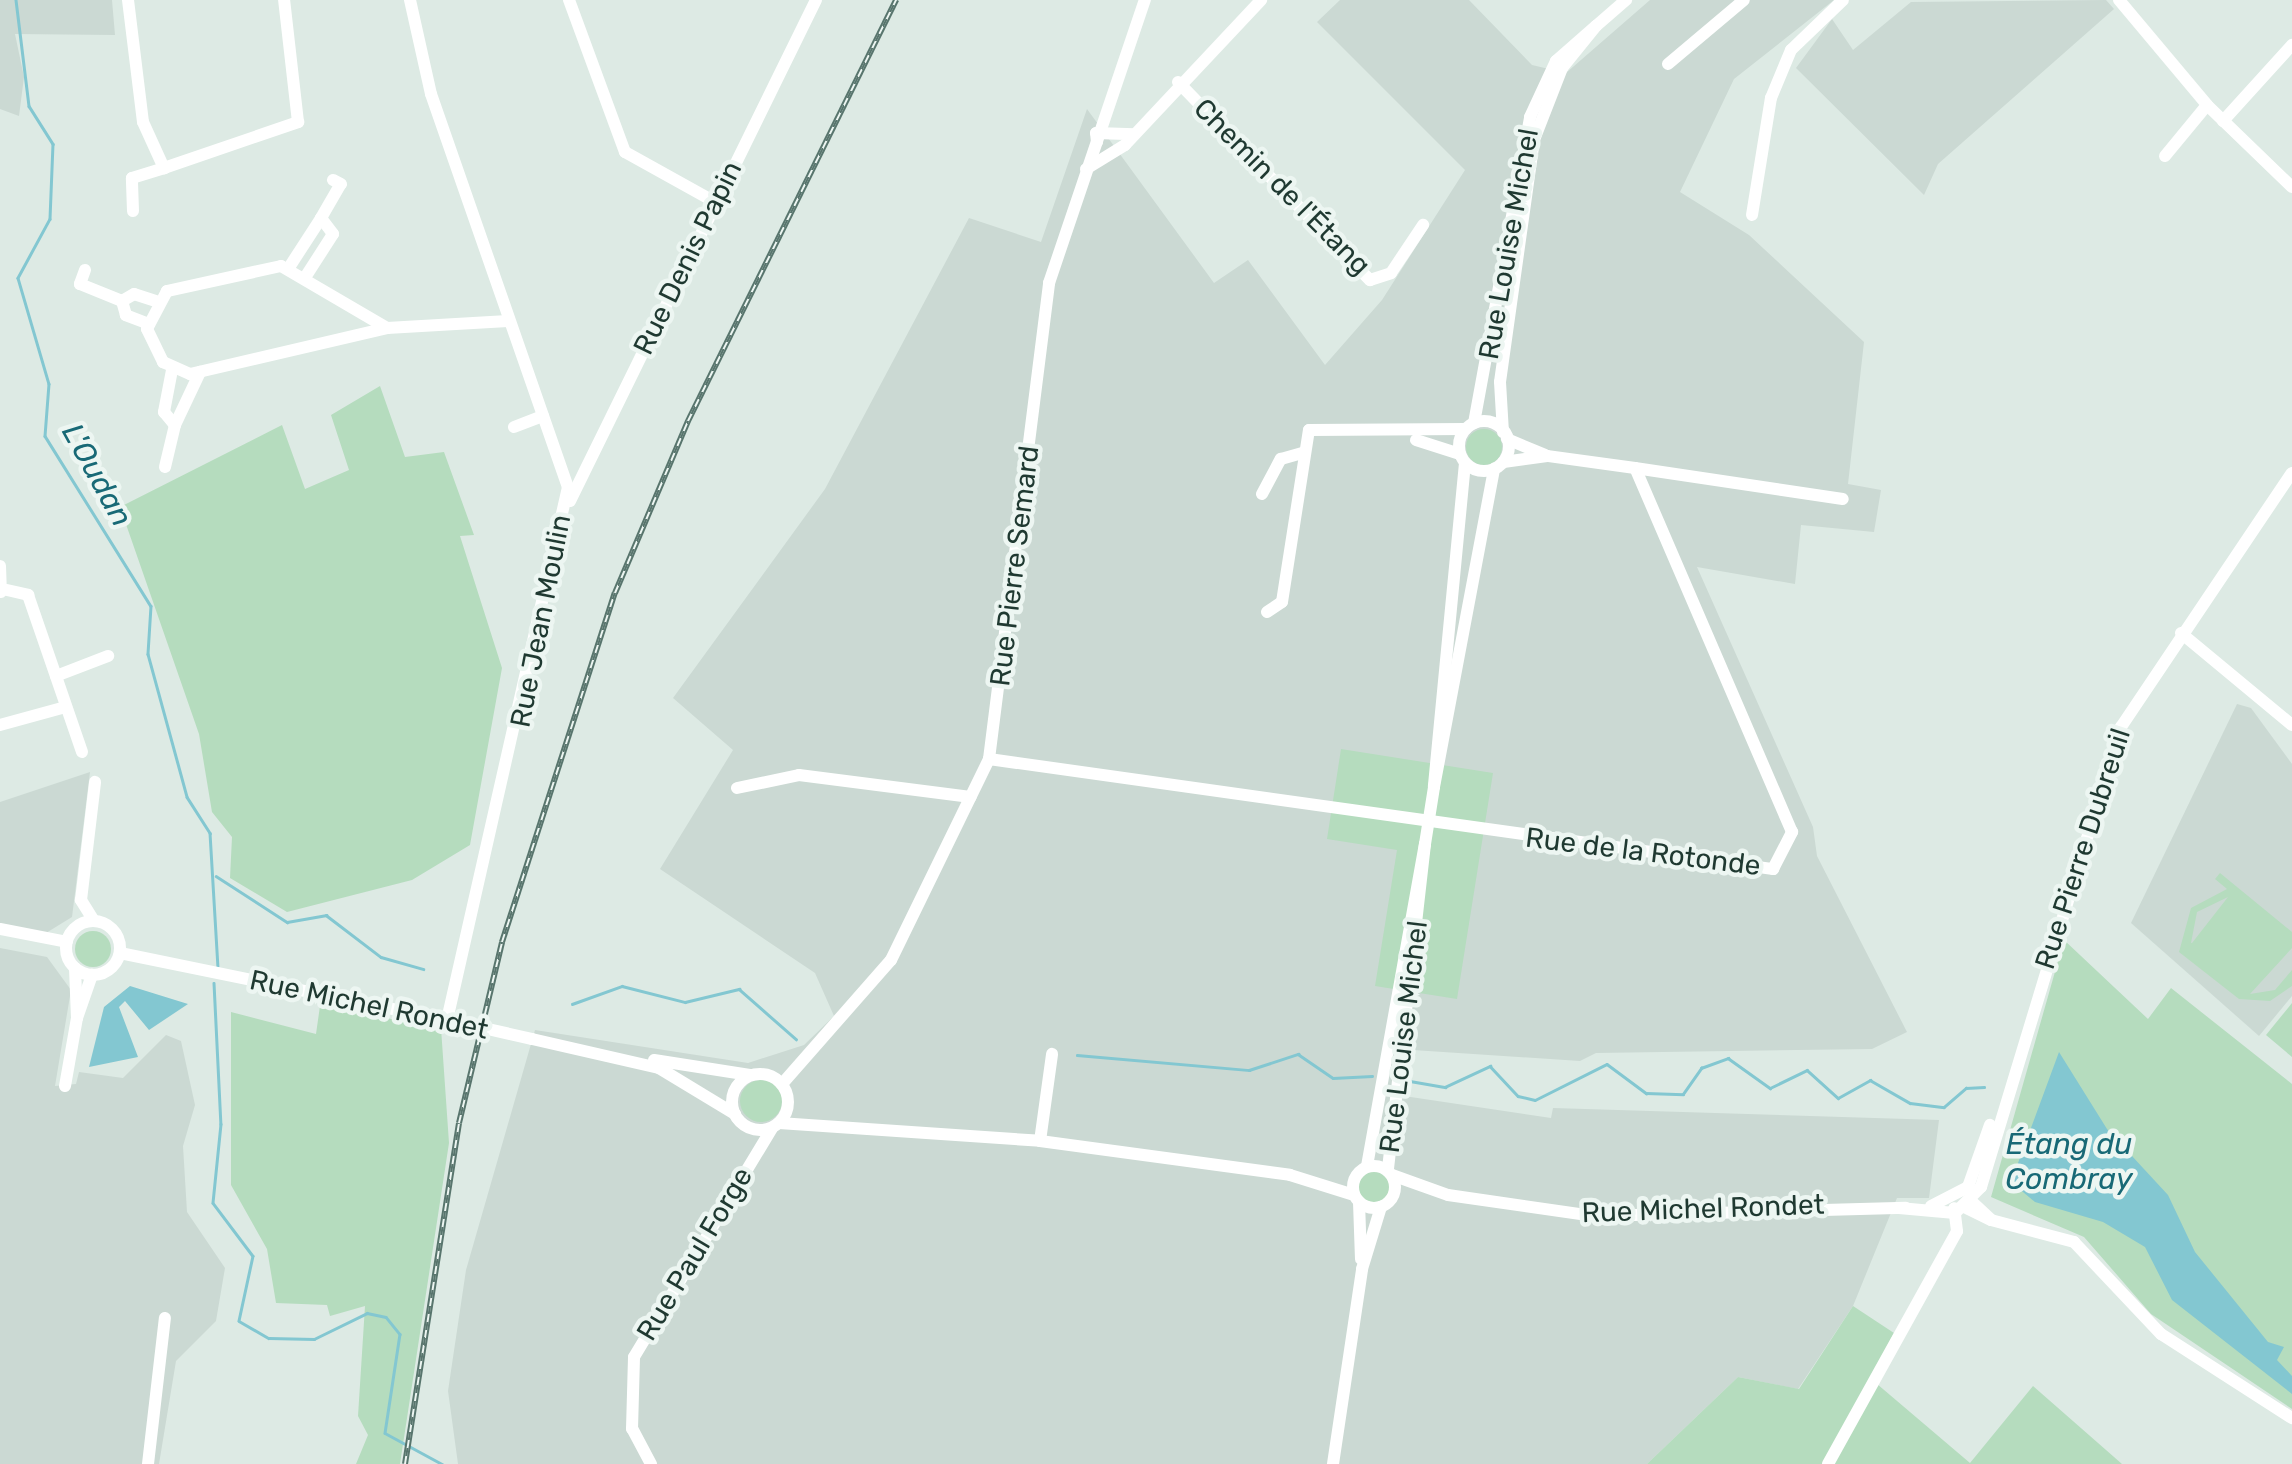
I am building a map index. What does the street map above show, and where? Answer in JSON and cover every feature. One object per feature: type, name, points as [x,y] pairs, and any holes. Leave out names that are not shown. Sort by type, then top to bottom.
[{"type":"street","points":[[128,0],[143,122],[164,168]]},
{"type":"street","points":[[133,211],[132,178],[298,122],[284,0]]},
{"type":"street","name":"Rue Jean Moulin","points":[[410,0],[432,94],[568,487],[448,1020]]},
{"type":"street","points":[[569,0],[625,152],[715,202]]},
{"type":"street","name":"Rue Denis Papin","points":[[562,517],[816,0]]},
{"type":"street","name":"Rue Pierre Semard","points":[[782,1084],[890,960],[989,759],[1049,283],[1096,133],[1146,0]]},
{"type":"street","points":[[1084,171],[1134,134],[1178,82],[1260,0]]},
{"type":"street","name":"Rue Louise Michel","points":[[1357,1198],[1429,823],[1462,458],[1530,117],[1556,62],[1626,0]]},
{"type":"street","points":[[1668,64],[1744,0]]},
{"type":"street","points":[[1752,214],[1771,98],[1791,50],[1844,0]]},
{"type":"street","points":[[2119,0],[2207,105],[2292,187]]},
{"type":"street","name":"Rue Louise Michel","points":[[1434,787],[1505,435],[1500,382],[1539,118],[1562,68],[1596,26]]},
{"type":"street","points":[[2224,120],[2292,46]]},
{"type":"street","name":"Chemin de l'Étang","points":[[1178,82],[1370,280],[1386,278],[1423,226]]},
{"type":"street","points":[[2165,156],[2207,105]]},
{"type":"street","points":[[1105,156],[1096,133],[1134,134]]},
{"type":"street","points":[[290,266],[341,184],[334,180]]},
{"type":"street","points":[[306,276],[333,234],[321,218]]},
{"type":"street","points":[[149,324],[158,302],[210,277],[290,266],[387,328]]},
{"type":"street","points":[[85,270],[80,284],[122,301]]},
{"type":"street","points":[[122,301],[134,294],[158,302]]},
{"type":"street","points":[[122,301],[126,314],[149,324],[172,370],[164,412],[175,426]]},
{"type":"street","points":[[172,370],[200,372],[387,328],[508,322]]},
{"type":"street","points":[[165,467],[175,426],[200,372]]},
{"type":"street","points":[[514,427],[542,416]]},
{"type":"street","points":[[1268,612],[1282,602],[1302,453],[1309,430],[1323,425],[1399,436],[1462,458],[1499,465],[1547,456],[1843,499]]},
{"type":"street","points":[[1399,436],[1470,426],[1505,435],[1547,456]]},
{"type":"street","points":[[1262,494],[1274,466],[1302,453]]},
{"type":"street","name":"Rue de la Rotonde","points":[[989,759],[1760,873],[1785,859],[1792,832],[1635,468]]},
{"type":"street","name":"Rue Pierre Dubreuil","points":[[1959,1205],[2005,1091],[2111,749],[2181,633],[2292,474]]},
{"type":"street","points":[[0,566],[4,591],[28,595],[82,752]]},
{"type":"street","points":[[2181,633],[2292,725]]},
{"type":"street","points":[[56,676],[108,656]]},
{"type":"street","points":[[0,725],[66,707]]},
{"type":"street","points":[[737,788],[799,775],[970,797]]},
{"type":"street","points":[[65,1086],[77,1018],[92,975],[120,953],[111,928],[94,921],[81,900],[95,782]]},
{"type":"street","name":"Rue Louise Michel","points":[[1386,1203],[1425,844]]},
{"type":"street","points":[[0,929],[66,942],[94,921]]},
{"type":"street","points":[[66,942],[75,968],[77,1018]]},
{"type":"street","name":"Rue Michel Rondet","points":[[120,953],[618,1056],[750,1075]]},
{"type":"street","points":[[75,968],[92,975]]},
{"type":"street","points":[[1040,1141],[1052,1054]]},
{"type":"street","name":"Rue Michel Rondet","points":[[618,1056],[674,1075],[734,1114]]},
{"type":"street","points":[[846,1123],[745,1126],[734,1114],[733,1093],[750,1075],[782,1084],[788,1098],[804,1114],[846,1123],[1040,1141],[1290,1174],[1364,1168]]},
{"type":"street","name":"Rue Pierre Dubreuil","points":[[1959,1205],[2005,1091]]},
{"type":"street","points":[[776,1125],[788,1098]]},
{"type":"street","name":"Rue Paul Forge","points":[[652,1464],[632,1428],[634,1357],[776,1125]]},
{"type":"street","name":"Rue Paul Forge","points":[[745,1126],[753,1157]]},
{"type":"street","name":"Rue Michel Rondet","points":[[1364,1168],[1390,1173],[1448,1195],[1594,1216],[1959,1205]]},
{"type":"street","points":[[1290,1174],[1357,1198],[1362,1268]]},
{"type":"street","name":"Rue Michel Rondet","points":[[1357,1198],[1386,1203],[1448,1195]]},
{"type":"street","points":[[1333,1464],[1362,1268],[1386,1203]]},
{"type":"street","points":[[1828,1464],[1957,1230],[1959,1205],[1991,1220],[2074,1242],[2161,1334],[2292,1418]]},
{"type":"street","points":[[148,1464],[165,1318]]},
{"type":"shaded area","points":[[0,0],[112,0],[115,35],[15,34],[24,77],[19,116],[0,109]]},
{"type":"shaded area","points":[[1340,0],[1469,0],[1532,65],[1566,73],[1650,0],[1834,0],[1734,79],[1680,192],[1749,235],[1864,342],[1848,484],[1881,490],[1874,532],[1801,525],[1795,584],[1697,567],[1813,827],[1817,856],[1907,1032],[1872,1049],[1596,1053],[1580,1061],[1413,1050],[1404,1096],[1551,1118],[1553,1108],[1939,1120],[1929,1198],[1897,1198],[1853,1306],[1798,1389],[1738,1377],[1647,1464],[458,1464],[448,1391],[466,1270],[535,1030],[748,1063],[804,1045],[834,1016],[815,973],[660,869],[733,750],[673,698],[825,489],[969,218],[1041,242],[1087,109],[1214,283],[1248,260],[1325,365],[1382,300],[1465,170],[1317,22]]},
{"type":"shaded area","points":[[2106,0],[2114,9],[1938,164],[1924,195],[1796,68],[1832,19],[1853,50],[1911,2]]},
{"type":"shaded area","points":[[2237,704],[2251,708],[2292,764],[2292,996],[2259,1036],[2131,923]]},
{"type":"shaded area","points":[[90,772],[72,917],[46,933],[0,924],[0,802]]},
{"type":"shaded area","points":[[0,948],[47,957],[71,990],[55,1086],[76,1084],[79,1072],[123,1078],[166,1035],[181,1041],[195,1105],[183,1146],[187,1212],[225,1268],[216,1321],[176,1361],[159,1464],[0,1464]]},
{"type":"green space","points":[[380,386],[405,457],[444,452],[474,535],[460,536],[502,668],[470,845],[412,880],[287,912],[230,878],[232,837],[212,812],[199,734],[120,507],[282,425],[305,489],[349,470],[331,415]]},
{"type":"green space","points":[[1484,429],[1496,435],[1502,447],[1496,459],[1484,465],[1472,459],[1466,447],[1472,435]]},
{"type":"green space","points":[[1341,749],[1493,773],[1457,999],[1375,986],[1397,850],[1327,839]]},
{"type":"green space","points":[[2220,873],[2292,932],[2292,948],[2250,994],[2275,990],[2292,970],[2292,986],[2270,1001],[2239,999],[2179,952],[2191,908],[2227,889],[2215,879]],"holes":[[[2228,897],[2192,943],[2197,912]]]},
{"type":"green space","points":[[93,931],[106,936],[111,949],[106,962],[93,967],[80,962],[75,949],[80,936]]},
{"type":"green space","points":[[2064,940],[2148,1019],[2171,988],[2292,1084],[2292,1409],[2151,1314],[2084,1237],[1991,1197]]},
{"type":"green space","points":[[2292,1003],[2292,1057],[2266,1035]]},
{"type":"green space","points":[[320,1006],[441,1028],[449,1143],[400,1464],[356,1464],[368,1435],[358,1416],[365,1306],[330,1316],[327,1305],[276,1303],[267,1249],[231,1185],[231,1012],[316,1034]]},
{"type":"green space","points":[[761,1080],[776,1086],[782,1101],[776,1116],[761,1122],[746,1116],[740,1101],[746,1086]]},
{"type":"green space","points":[[1374,1171],[1385,1176],[1390,1187],[1385,1198],[1374,1203],[1363,1198],[1358,1187],[1363,1176]]},
{"type":"green space","points":[[1853,1306],[1894,1333],[1870,1378],[1970,1463],[2033,1386],[2122,1464],[1647,1464],[1738,1377],[1799,1389]]},
{"type":"water","points":[[130,986],[188,1004],[149,1030],[125,1001],[119,1007],[138,1057],[89,1067],[104,1007]]},
{"type":"water","name":"Étang du Combray","points":[[2059,1052],[2107,1129],[2168,1195],[2195,1252],[2268,1342],[2284,1347],[2277,1360],[2292,1376],[2292,1394],[2172,1300],[2145,1247],[2103,1222],[2035,1202],[2011,1182]]},
{"type":"waterway","name":"L'Oudan","points":[[16,0],[29,106],[53,144],[50,219],[18,278],[49,384],[45,436],[151,606],[148,654],[187,797],[210,833],[218,966]]},
{"type":"waterway","points":[[216,876],[287,922],[326,915],[381,957],[423,969]]},
{"type":"waterway","name":"L'Oudan","points":[[214,983],[221,1124],[213,1203],[253,1256],[239,1321],[269,1338],[314,1339],[367,1313],[386,1317],[400,1334],[385,1433],[442,1464]]},
{"type":"waterway","points":[[572,1004],[622,986],[685,1002],[739,989],[796,1039]]},
{"type":"waterway","points":[[1077,1055],[1249,1070],[1298,1054],[1333,1078],[1372,1076]]},
{"type":"waterway","points":[[1410,1081],[1445,1087],[1490,1066],[1518,1096],[1535,1100],[1607,1064],[1646,1093],[1683,1094],[1701,1068],[1728,1058],[1770,1088],[1807,1070],[1838,1098],[1870,1080],[1910,1103],[1944,1107],[1966,1088],[1984,1087]]},
{"type":"railway","points":[[405,1464],[459,1123],[502,942],[615,593],[688,421],[896,0]]}]
